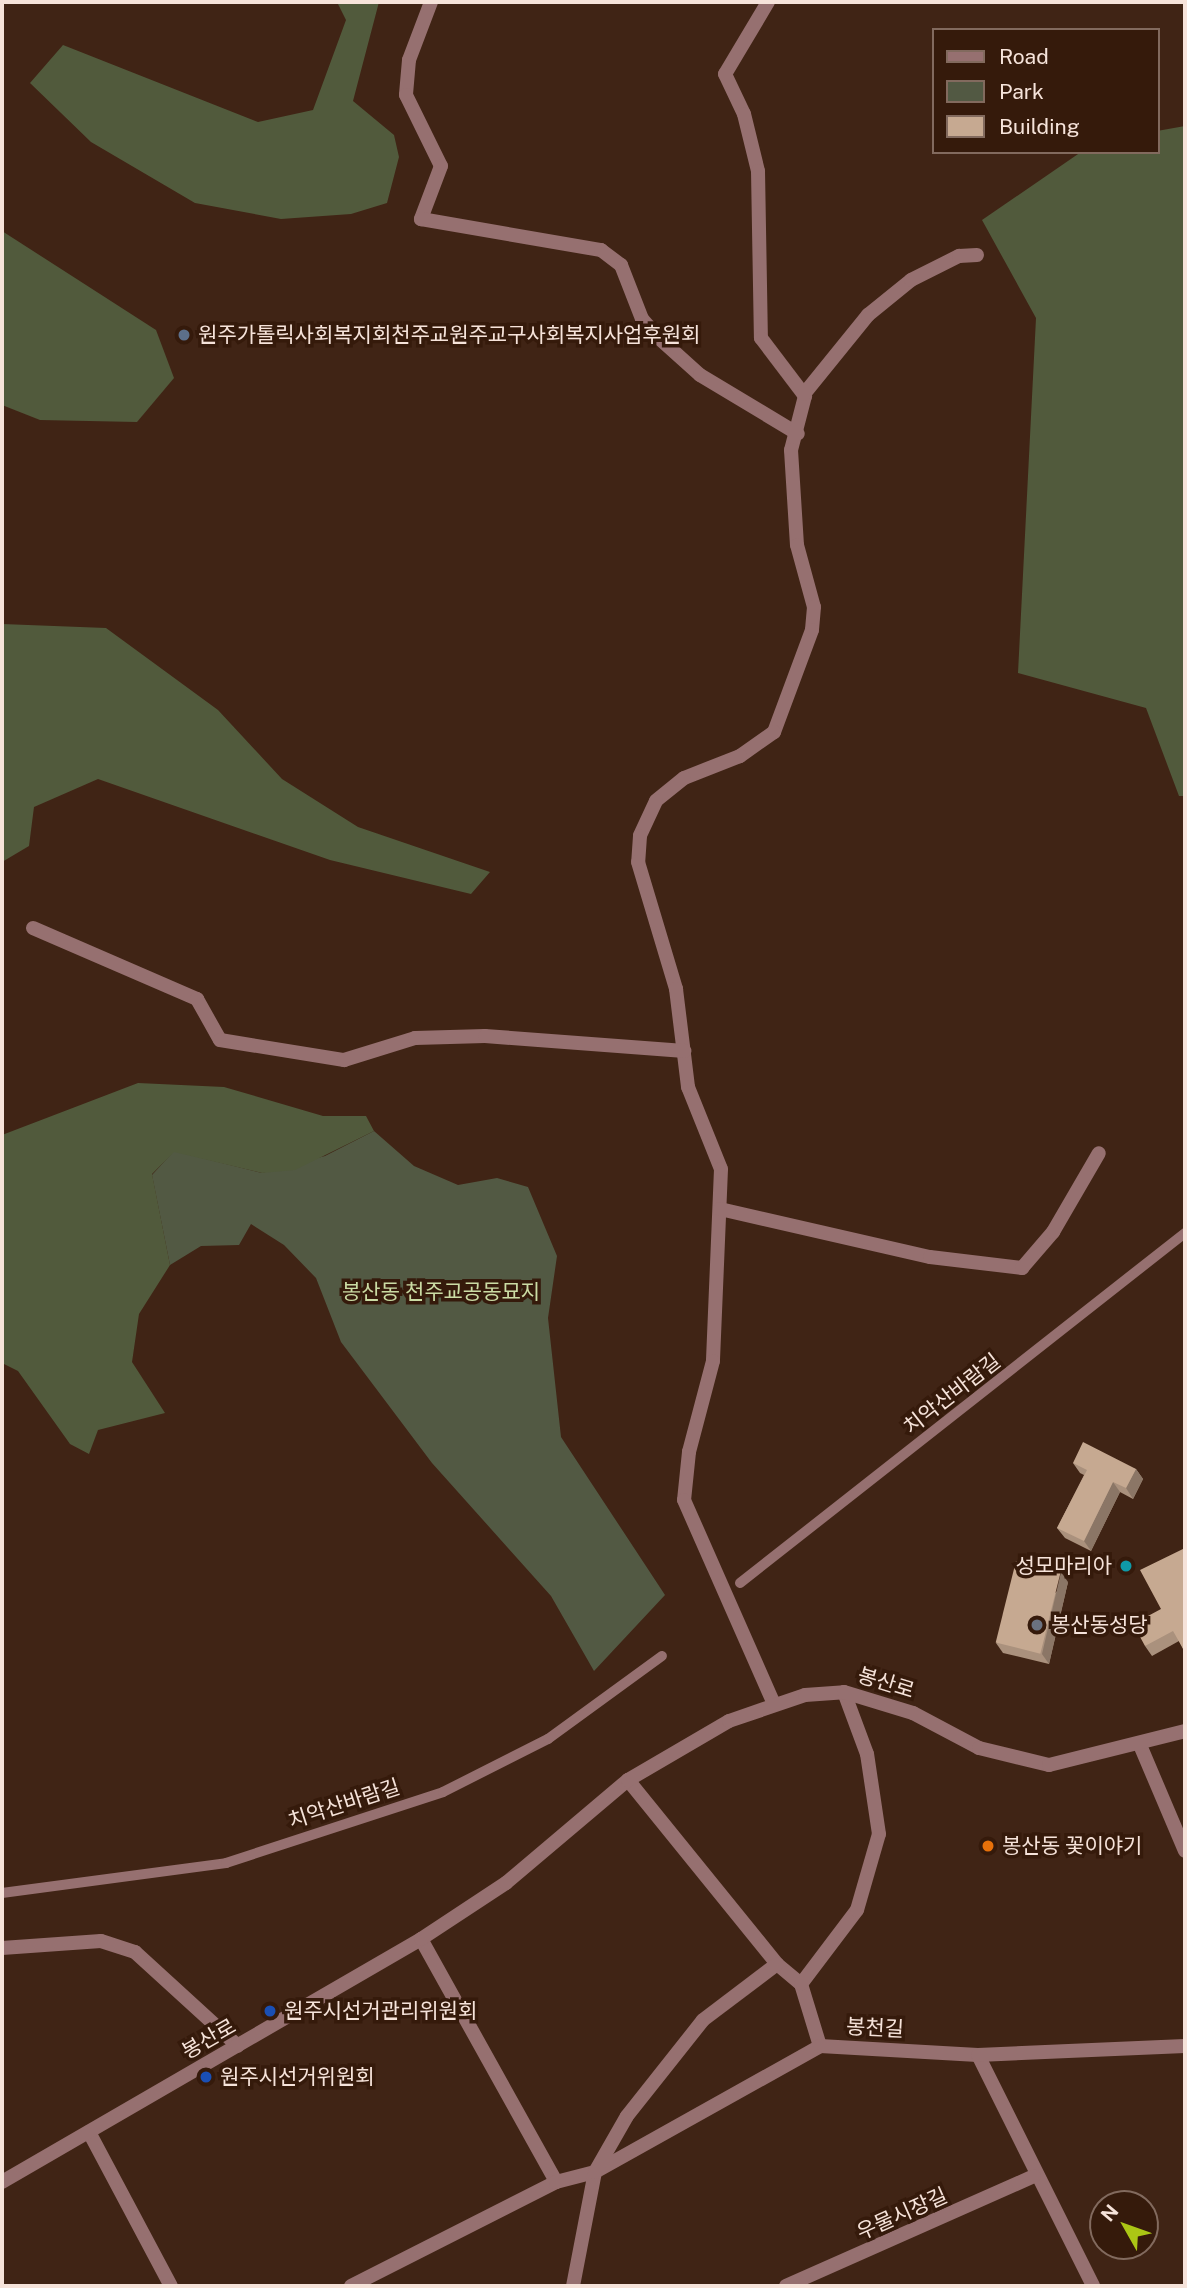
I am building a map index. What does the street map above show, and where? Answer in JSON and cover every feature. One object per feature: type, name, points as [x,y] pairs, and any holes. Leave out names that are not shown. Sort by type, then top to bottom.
[{"type":"street","points":[[431,2],[409,60],[406,95],[441,166],[421,219],[601,250],[621,265],[642,319],[660,338],[700,374],[797,434]]},
{"type":"street","points":[[768,2],[725,74],[744,114],[758,171],[761,338],[804,394]]},
{"type":"street","points":[[774,1704],[684,1500],[687,1462],[713,1361],[720,1169],[688,1087],[676,989],[642,882],[640,836],[666,792],[758,747],[786,713],[814,607],[797,545],[791,450],[797,434],[804,394],[868,315],[911,279],[959,256],[977,255]]},
{"type":"street","points":[[33,928],[197,999],[220,1040],[344,1060],[427,1037],[684,1051]]},
{"type":"street","points":[[720,1209],[930,1256],[1022,1268],[1053,1232],[1099,1153]]},
{"type":"street","name":"치악산바람길","points":[[740,1583],[1185,1233]]},
{"type":"street","name":"치악산바람길","points":[[2,1893],[226,1863],[443,1792],[548,1739],[662,1656]]},
{"type":"street","points":[[801,1984],[857,1910],[879,1834],[867,1754],[844,1692]]},
{"type":"street","name":"봉산로","points":[[2,2182],[421,1939],[506,1883],[628,1780],[682,1745],[774,1704],[844,1692],[879,1699],[1017,1760],[1084,1761],[1185,1731]]},
{"type":"street","points":[[1140,1745],[1185,1852]]},
{"type":"street","points":[[628,1780],[777,1964],[801,1984],[820,2046]]},
{"type":"street","points":[[421,1939],[556,2182]]},
{"type":"street","points":[[2,1948],[101,1941],[135,1952],[238,2046]]},
{"type":"street","points":[[573,2286],[595,2172],[627,2116],[703,2020],[777,1964]]},
{"type":"street","name":"봉천길","points":[[351,2286],[556,2182],[595,2172],[820,2046],[978,2055],[1185,2046]]},
{"type":"street","points":[[978,2055],[1034,2176],[1093,2286]]},
{"type":"street","points":[[89,2132],[171,2286]]},
{"type":"street","name":"우물시장길","points":[[786,2286],[1034,2176]]},
{"type":"green space","points":[[337,2],[379,2],[353,101],[394,135],[399,157],[387,203],[351,214],[281,219],[195,203],[91,142],[30,83],[63,45],[258,122],[313,110],[346,20]]},
{"type":"green space","points":[[1185,126],[1185,796],[1179,796],[1146,708],[1018,673],[1036,318],[982,220],[1078,154],[1159,154],[1159,131]]},
{"type":"green space","points":[[2,231],[156,330],[174,378],[137,422],[40,420],[2,405]]},
{"type":"green space","points":[[2,624],[106,628],[218,710],[282,779],[358,827],[490,872],[471,894],[330,860],[98,779],[34,807],[29,846],[2,862]]},
{"type":"green space","points":[[138,1083],[224,1087],[323,1116],[366,1116],[374,1131],[295,1170],[262,1173],[174,1152],[152,1174],[170,1265],[139,1314],[132,1362],[165,1413],[98,1430],[89,1454],[70,1444],[18,1371],[2,1363],[2,1135]]},
{"type":"green space","name":"봉산동 천주교공동묘지","points":[[374,1131],[414,1166],[458,1185],[497,1178],[528,1187],[557,1256],[548,1318],[561,1437],[665,1595],[594,1671],[551,1596],[432,1463],[341,1342],[316,1278],[284,1245],[251,1224],[239,1245],[201,1246],[170,1265],[152,1175],[174,1151],[262,1173],[325,1156]]},
{"type":"building","points":[[1083,1442],[1136,1469],[1126,1488],[1113,1482],[1084,1541],[1057,1528],[1087,1470],[1073,1463]]},
{"type":"building","points":[[1185,1548],[1185,1652],[1173,1631],[1145,1646],[1133,1624],[1161,1609],[1140,1570]]},
{"type":"building","points":[[1016,1561],[1061,1572],[1040,1654],[996,1643]]},
{"type":"place","name":"원주가톨릭사회복지회천주교원주교구사회복지사업후원회","points":[[184,335]]},
{"type":"place","name":"성모마리아","points":[[1126,1566]]},
{"type":"place","name":"봉산동성당","points":[[1037,1625]]},
{"type":"place","name":"봉산동 꽃이야기","points":[[988,1846]]},
{"type":"place","name":"원주시선거관리위원회","points":[[270,2011]]},
{"type":"place","name":"원주시선거위원회","points":[[206,2077]]}]
